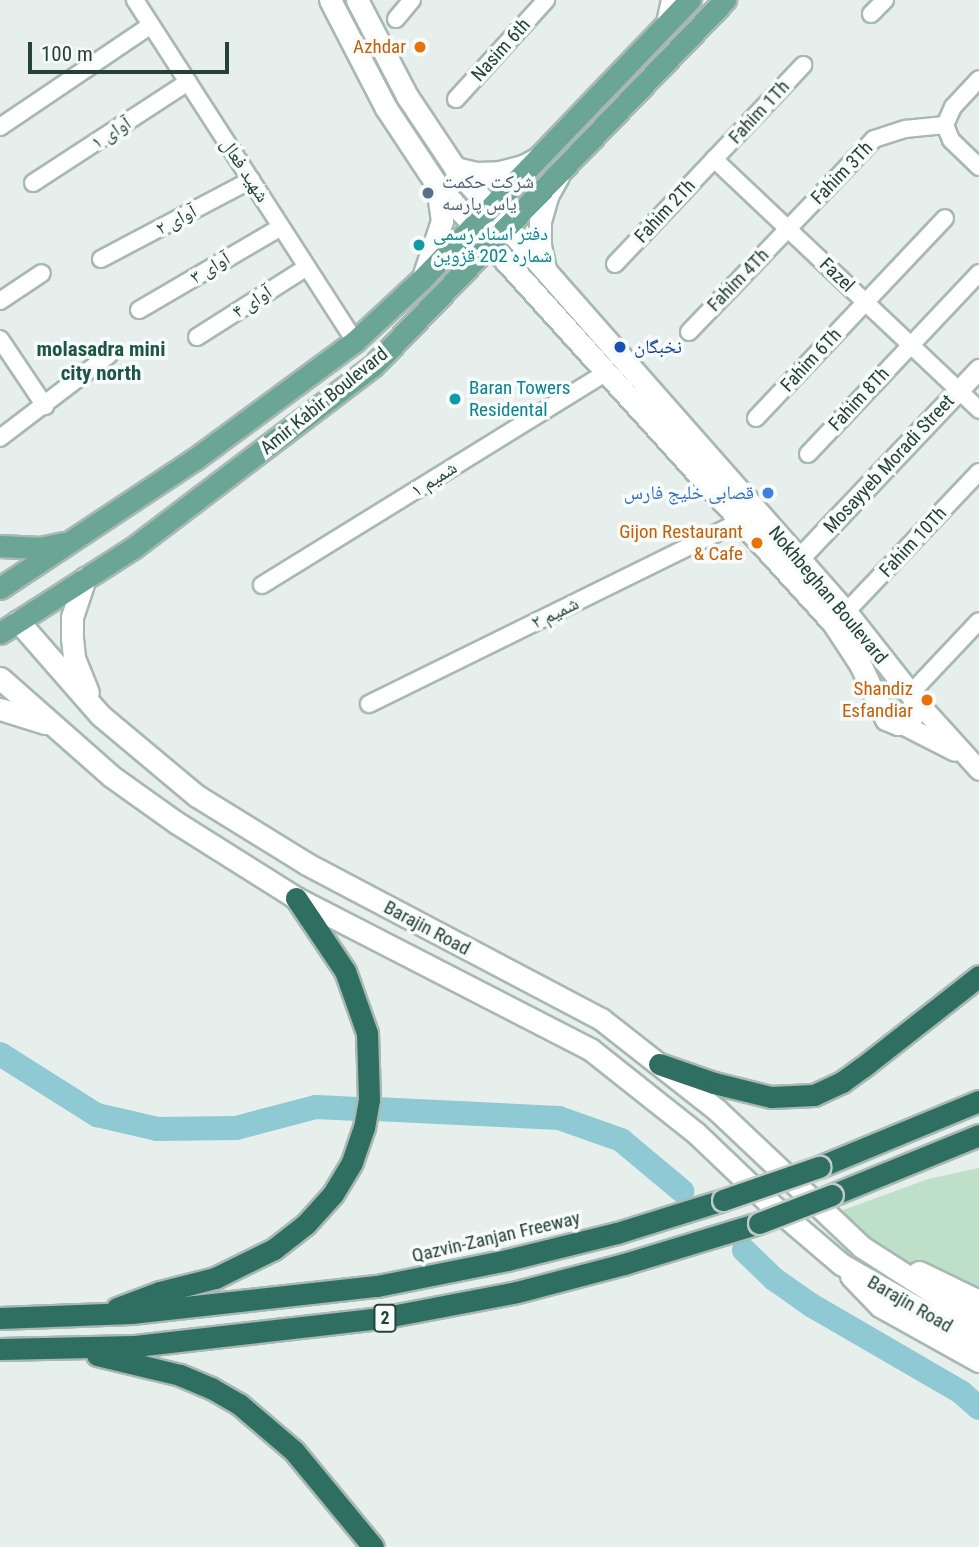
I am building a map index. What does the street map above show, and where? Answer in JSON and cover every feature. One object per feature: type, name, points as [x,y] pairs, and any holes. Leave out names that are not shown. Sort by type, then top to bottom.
[{"type":"highway","points":[[95,1316],[160,1292],[215,1278],[274,1249],[306,1224],[324,1204],[352,1162],[364,1128],[369,1099],[367,1033],[354,989],[345,971],[296,898]]},
{"type":"highway","points":[[659,1063],[714,1083],[771,1097],[814,1095],[842,1082],[863,1067],[979,975]]},
{"type":"highway","name":"Qazvin-Zanjan Freeway","points":[[0,1318],[95,1316],[236,1304],[377,1286],[507,1260],[604,1236],[723,1200],[818,1167],[979,1101]]},
{"type":"highway","name":"2","points":[[0,1349],[64,1349],[239,1336],[381,1318],[571,1278],[759,1223],[979,1135]]},
{"type":"highway","points":[[64,1349],[180,1375],[239,1404],[294,1451],[373,1547]]},
{"type":"main road","name":"Nokhbeghan Boulevard","points":[[330,0],[386,108],[438,185],[741,521],[846,612],[912,696]]},
{"type":"main road","name":"Nokhbeghan Boulevard","points":[[358,0],[407,96],[455,168],[546,271],[794,565],[853,654],[884,716],[890,722],[902,724]]},
{"type":"main road","name":"Amir Kabir Boulevard","points":[[0,588],[195,459],[355,341],[422,279],[690,0]]},
{"type":"main road","name":"Amir Kabir Boulevard","points":[[9,627],[133,548],[373,366],[724,0]]},
{"type":"main road","points":[[455,168],[477,173],[500,172],[540,158],[540,175],[556,177],[540,220],[540,246],[546,271]]},
{"type":"main road","points":[[422,279],[442,221],[438,185]]},
{"type":"main road","points":[[0,546],[40,548],[69,542]]},
{"type":"main road","points":[[85,578],[72,617],[72,638],[81,678],[100,716]]},
{"type":"main road","name":"Barajin Road","points":[[0,600],[9,627],[128,742],[197,796],[306,864],[601,1019],[717,1110],[862,1247],[979,1322]]},
{"type":"main road","name":"Barajin Road","points":[[0,678],[111,776],[177,823],[296,898],[590,1049],[696,1133],[766,1200],[841,1264],[979,1343]]},
{"type":"main road","points":[[902,724],[915,713],[912,696]]},
{"type":"main road","points":[[0,709],[55,727]]},
{"type":"main road","name":"Barajin Road","points":[[862,1247],[979,1301]]},
{"type":"main road","name":"Barajin Road","points":[[841,1264],[863,1293],[880,1306],[979,1361]]},
{"type":"street","name":"شهید فعال","points":[[135,0],[355,341]]},
{"type":"street","points":[[396,19],[412,0]]},
{"type":"street","name":"Nasim 6th","points":[[456,99],[546,0]]},
{"type":"street","points":[[664,28],[670,0]]},
{"type":"street","points":[[871,14],[885,0]]},
{"type":"street","points":[[0,127],[151,25]]},
{"type":"street","name":"Fahim 1Th","points":[[714,159],[803,65]]},
{"type":"street","points":[[979,79],[953,107],[944,125],[951,140],[979,167]]},
{"type":"street","name":"آوای ۱","points":[[33,183],[188,82]]},
{"type":"street","name":"Fahim 3Th","points":[[788,229],[874,139],[905,129],[944,125]]},
{"type":"street","name":"Fazel","points":[[714,159],[979,410]]},
{"type":"street","name":"Fahim 2Th","points":[[615,264],[714,159]]},
{"type":"street","name":"آوای ۲","points":[[101,259],[251,180]]},
{"type":"street","name":"Fahim 6Th","points":[[756,418],[945,218]]},
{"type":"street","name":"آوای ۳","points":[[139,310],[281,227]]},
{"type":"street","name":"Fahim 4Th","points":[[689,332],[788,229]]},
{"type":"street","name":"آوای ۴","points":[[197,337],[307,267]]},
{"type":"street","name":"Fahim 8Th","points":[[808,454],[979,273]]},
{"type":"street","points":[[0,301],[42,274]]},
{"type":"street","points":[[0,339],[45,406]]},
{"type":"street","points":[[0,438],[109,355]]},
{"type":"street","name":"Mosayyeb Moradi Street","points":[[794,565],[979,369]]},
{"type":"street","name":"شمیم ۱","points":[[261,585],[607,372]]},
{"type":"street","name":"Fahim 10Th","points":[[846,612],[979,472]]},
{"type":"street","name":"شمیم ۲","points":[[369,704],[741,521]]},
{"type":"street","points":[[975,766],[912,696],[979,621]]},
{"type":"street","points":[[902,724],[975,766]]},
{"type":"green space","points":[[868,658],[902,692],[909,709],[896,717]]},
{"type":"green space","points":[[979,1168],[979,1301],[862,1247],[827,1216],[928,1179]]},
{"type":"waterway","points":[[0,1054],[97,1115],[157,1129],[236,1128],[316,1107],[358,1109]]},
{"type":"waterway","points":[[376,1109],[559,1118],[621,1140],[682,1191]]},
{"type":"waterway","points":[[744,1250],[774,1279],[811,1305],[961,1392],[979,1408]]},
{"type":"place","name":"Azhdar","points":[[420,47]]},
{"type":"place","name":"شرکت حکمت یاس پارسه","points":[[428,193]]},
{"type":"place","name":"دفتر اسناد رسمی شماره 202 قزوین","points":[[419,245]]},
{"type":"place","name":"نخبگان","points":[[620,347]]},
{"type":"place","name":"Baran Towers Residental","points":[[455,399]]},
{"type":"place","name":"قصابی خلیج فارس","points":[[768,493]]},
{"type":"place","name":"Gijon Restaurant & Cafe","points":[[757,543]]},
{"type":"place","name":"Shandiz Esfandiar","points":[[927,700]]},
{"type":"district","name":"molasadra mini city north","points":[[101,361]]}]
